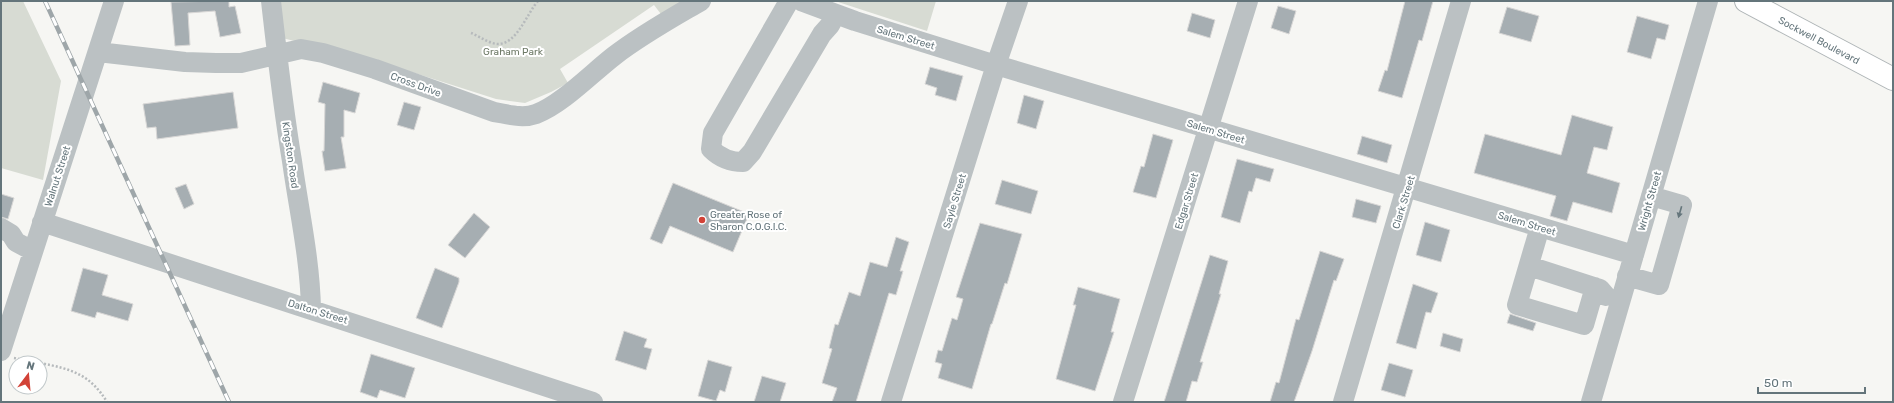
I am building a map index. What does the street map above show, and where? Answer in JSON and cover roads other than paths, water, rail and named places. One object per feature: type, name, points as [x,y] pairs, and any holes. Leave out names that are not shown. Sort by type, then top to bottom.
[{"type":"main road","name":"Sockwell Boulevard","points":[[1746,1],[1893,79]]},
{"type":"street","name":"Walnut Street","points":[[5,354],[33,251],[114,1]]},
{"type":"street","name":"Kingston Road","points":[[271,1],[277,56],[310,276],[310,309]]},
{"type":"street","name":"Cross Drive","points":[[98,52],[185,62],[241,63],[277,56],[301,49],[375,69],[494,112],[516,116],[535,114],[555,104],[615,55],[660,25],[701,1]]},
{"type":"street","points":[[789,1],[713,133],[711,149],[732,162],[743,162],[752,152],[822,34],[830,25],[836,14]]},
{"type":"street","name":"Salem Street","points":[[801,1],[836,14],[996,65],[1634,255]]},
{"type":"street","name":"Sayle Street","points":[[891,402],[996,65],[1018,1]]},
{"type":"street","name":"Edgar Street","points":[[1123,402],[1248,1]]},
{"type":"street","name":"Clark Street","points":[[1343,402],[1408,188],[1461,1]]},
{"type":"street","name":"Wright Street","points":[[1590,402],[1708,1]]},
{"type":"street","points":[[1627,276],[1659,285],[1682,205],[1651,196]]},
{"type":"street","name":"Dalton Street","points":[[42,222],[593,402]]},
{"type":"street","points":[[1540,227],[1517,305],[1584,325],[1595,287]]},
{"type":"street","points":[[1,228],[11,234],[16,242],[33,251]]},
{"type":"street","points":[[1529,266],[1595,287],[1600,289],[1606,296],[1620,301]]},
{"type":"railway","points":[[45,1],[229,402]]},
{"type":"place","name":"Greater Rose of Sharon C.O.G.I.C.","points":[[702,220]]},
{"type":"park label","name":"Graham Park","points":[[513,51]]}]
